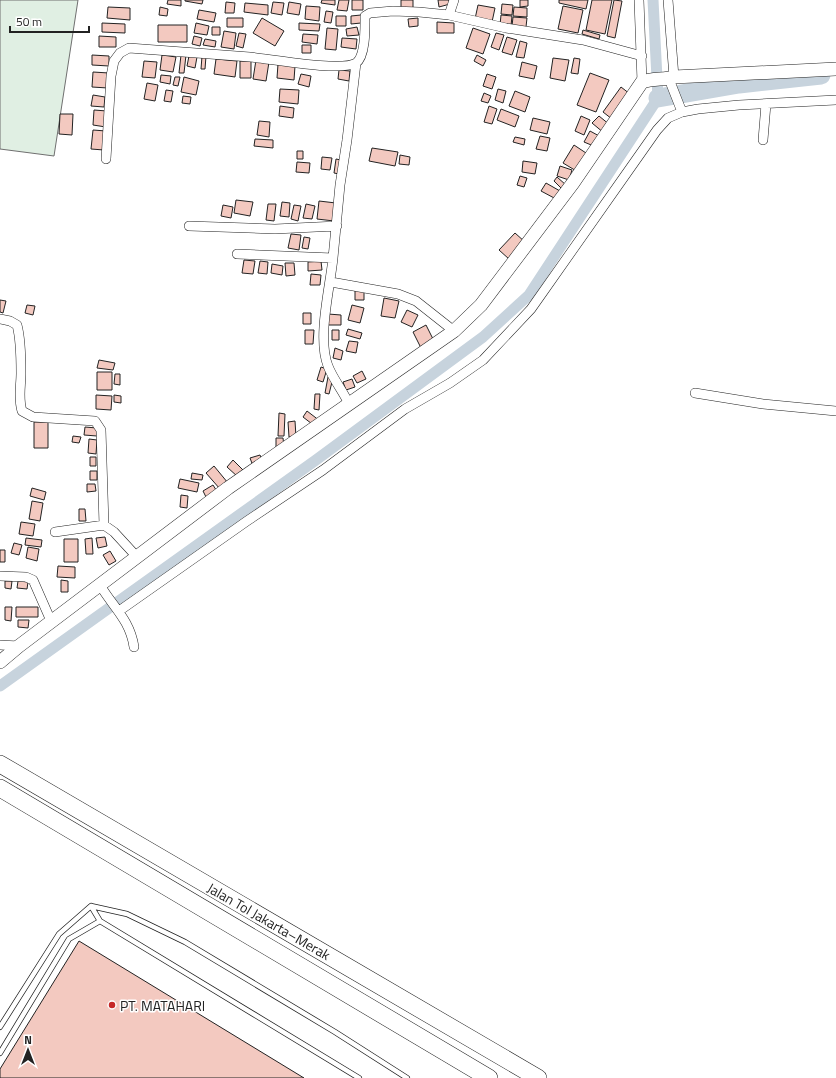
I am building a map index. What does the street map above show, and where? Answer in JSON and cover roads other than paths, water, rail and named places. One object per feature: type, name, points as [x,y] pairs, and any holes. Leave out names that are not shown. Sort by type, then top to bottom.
[{"type":"highway","name":"Jalan Tol Jakarta–Merak","points":[[0,764],[538,1078]]},
{"type":"highway","name":"Jalan Tol Jakarta–Merak","points":[[0,788],[489,1078]]},
{"type":"street","points":[[449,15],[454,0]]},
{"type":"street","points":[[0,662],[51,621],[101,588],[137,557],[228,488],[454,331],[481,305],[560,201],[645,81],[639,0]]},
{"type":"street","points":[[668,0],[670,79],[681,109]]},
{"type":"street","points":[[349,404],[328,366],[324,348],[324,331],[331,282],[340,185],[356,63],[360,58],[363,48],[366,16],[370,13],[393,11],[449,15],[506,28],[583,40],[642,56]]},
{"type":"street","points":[[106,159],[111,76],[114,61],[120,53],[129,48],[252,57],[315,65],[344,66],[356,63]]},
{"type":"street","points":[[645,81],[836,69]]},
{"type":"street","points":[[117,609],[323,470],[405,409],[450,383],[483,360],[531,309],[656,130],[668,118],[681,109],[836,100]]},
{"type":"street","points":[[763,140],[766,104]]},
{"type":"street","points":[[189,226],[275,229],[336,226]]},
{"type":"street","points":[[237,254],[333,258]]},
{"type":"street","points":[[331,282],[398,294],[410,298],[416,301],[454,331]]},
{"type":"street","points":[[0,319],[10,321],[17,325],[18,329],[21,372],[19,402],[22,411],[33,417],[95,421],[101,430],[104,525]]},
{"type":"street","points":[[695,393],[763,404],[836,411]]},
{"type":"street","points":[[55,532],[104,525],[114,532],[137,557]]},
{"type":"street","points":[[0,576],[26,577],[34,580],[51,621]]},
{"type":"street","points":[[101,588],[117,609],[132,636],[134,647]]},
{"type":"street","points":[[0,645],[19,646]]},
{"type":"lane","points":[[91,906],[100,921],[359,1078]]},
{"type":"lane","points":[[0,1027],[59,934],[91,906]]},
{"type":"lane","points":[[91,906],[127,914],[185,942],[335,1032],[407,1078]]},
{"type":"lane","points":[[0,1053],[69,939],[100,921]]},
{"type":"waterway","points":[[0,686],[316,460],[483,337],[529,295],[658,98],[653,0]]},
{"type":"waterway","points":[[658,98],[739,84],[821,75]]},
{"type":"place","name":"PT. MATAHARI","points":[[112,1005]]}]
